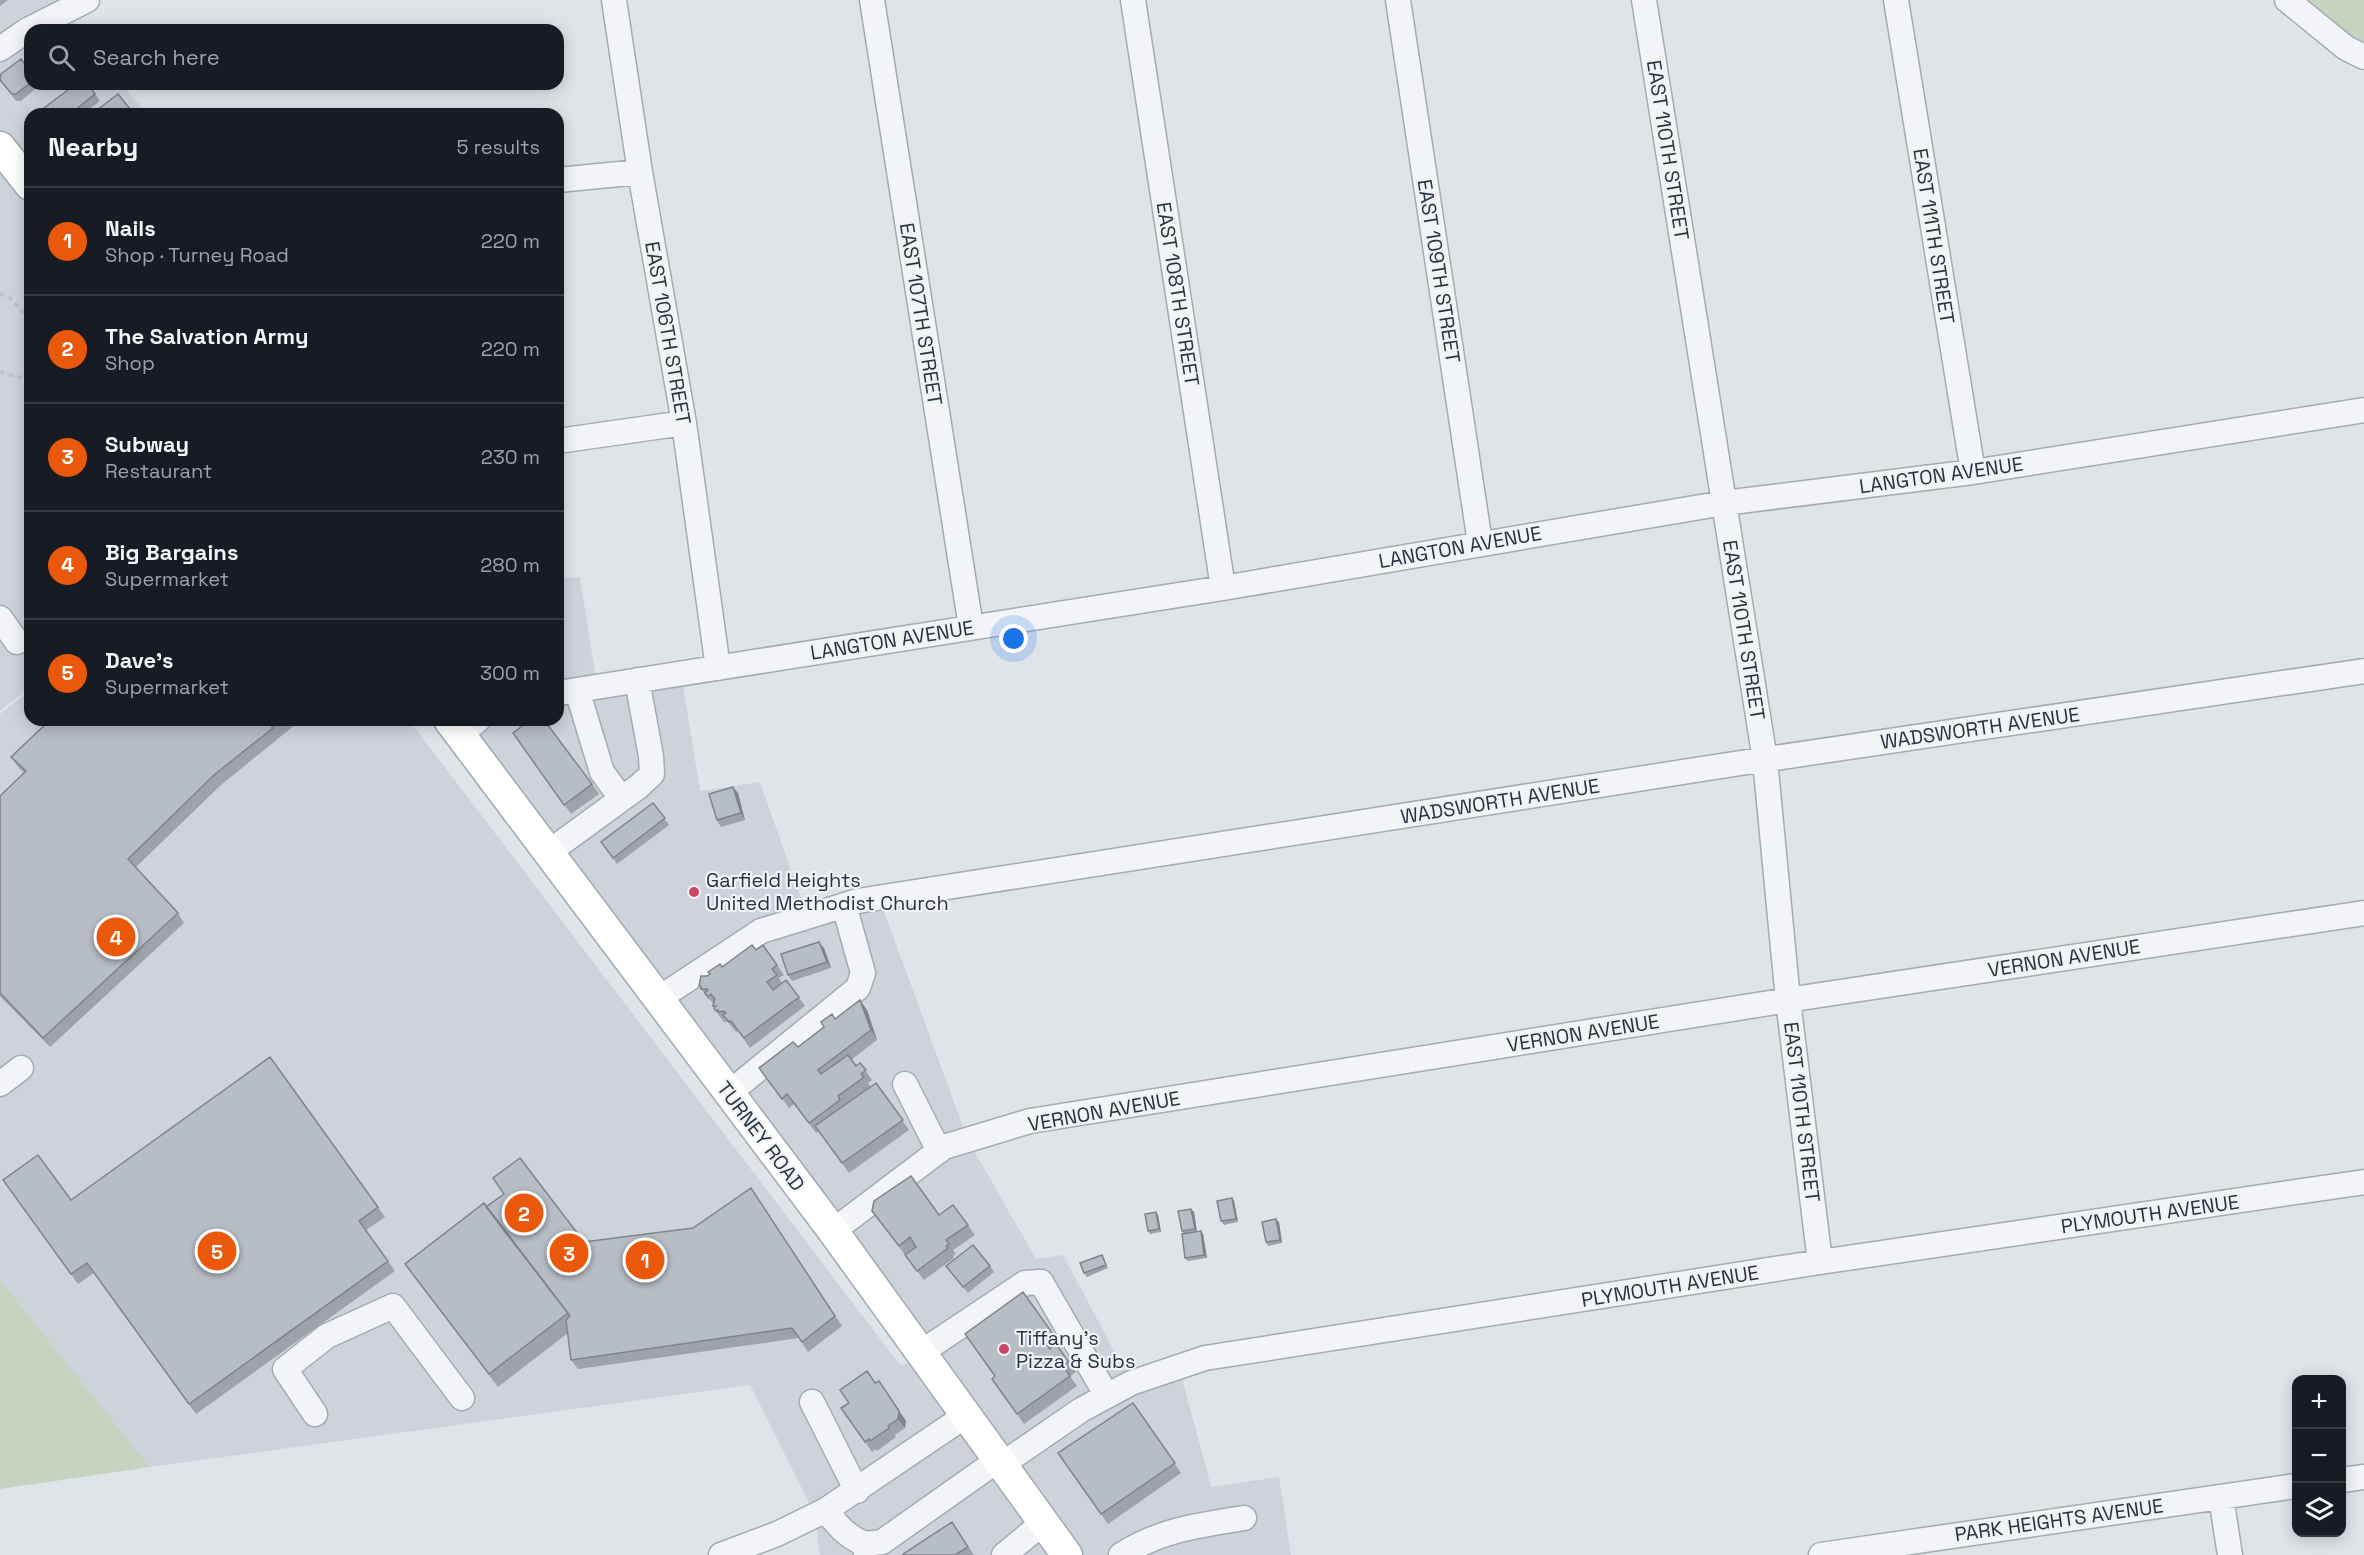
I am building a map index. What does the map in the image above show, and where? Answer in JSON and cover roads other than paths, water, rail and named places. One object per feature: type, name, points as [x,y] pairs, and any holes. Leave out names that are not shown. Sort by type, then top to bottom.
[{"type":"main road","points":[[0,147],[24,177]]},
{"type":"main road","name":"TURNEY ROAD","points":[[463,726],[549,852],[832,1231],[1067,1555]]},
{"type":"street","points":[[34,24],[52,8],[87,0]]},
{"type":"street","name":"EAST 106TH STREET","points":[[614,0],[640,172],[684,423],[718,668]]},
{"type":"street","name":"EAST 107TH STREET","points":[[872,0],[970,627]]},
{"type":"street","name":"EAST 108TH STREET","points":[[1133,0],[1223,588]]},
{"type":"street","name":"EAST 109TH STREET","points":[[1398,0],[1480,543]]},
{"type":"street","name":"EAST 110TH STREET","points":[[1644,0],[1765,760],[1788,1000],[1820,1262]]},
{"type":"street","name":"EAST 111TH STREET","points":[[1896,0],[1973,472]]},
{"type":"street","points":[[2287,0],[2346,48],[2364,57]]},
{"type":"street","points":[[0,49],[24,32]]},
{"type":"street","points":[[564,179],[640,172]]},
{"type":"street","name":"LANGTON AVENUE","points":[[567,691],[1223,588],[1724,503],[1973,472],[2364,410]]},
{"type":"street","points":[[564,440],[684,423]]},
{"type":"street","points":[[0,618],[17,642]]},
{"type":"street","name":"WADSWORTH AVENUE","points":[[658,999],[761,931],[868,899],[1765,760],[2364,671]]},
{"type":"street","points":[[549,852],[652,774],[651,756],[637,680]]},
{"type":"street","points":[[567,691],[602,772],[621,798]]},
{"type":"street","points":[[729,1093],[858,988],[863,973],[862,966],[844,905]]},
{"type":"street","name":"VERNON AVENUE","points":[[832,1231],[944,1148],[1030,1121],[1788,1000],[2364,913]]},
{"type":"street","points":[[0,1084],[21,1068]]},
{"type":"street","points":[[905,1084],[939,1151]]},
{"type":"street","name":"PLYMOUTH AVENUE","points":[[866,1550],[882,1542],[1081,1410],[1131,1383],[1206,1358],[1820,1262],[2364,1182]]},
{"type":"street","points":[[920,1353],[1025,1283],[1041,1282],[1107,1396]]},
{"type":"street","points":[[315,1414],[285,1369],[327,1336],[393,1306],[462,1398]]},
{"type":"street","points":[[812,1402],[857,1491]]},
{"type":"street","points":[[721,1555],[777,1534],[826,1510],[965,1416]]},
{"type":"street","points":[[2346,1479],[2364,1477]]},
{"type":"street","name":"PARK HEIGHTS AVENUE","points":[[1821,1555],[2292,1487]]},
{"type":"street","points":[[2221,1497],[2230,1555]]},
{"type":"street","points":[[826,1510],[843,1531],[866,1550]]},
{"type":"street","points":[[1121,1555],[1140,1543],[1182,1527],[1244,1518]]},
{"type":"street","points":[[1004,1555],[1044,1522]]},
{"type":"place","name":"Garfield Heights United Methodist Church","points":[[694,892]]},
{"type":"place","name":"Big Bargains","points":[[116,937]]},
{"type":"place","name":"The Salvation Army","points":[[524,1213]]},
{"type":"place","name":"Dave's","points":[[217,1251]]},
{"type":"place","name":"Subway","points":[[569,1253]]},
{"type":"place","name":"Nails","points":[[645,1260]]},
{"type":"place","name":"Tiffany’s Pizza & Subs","points":[[1004,1349]]}]
